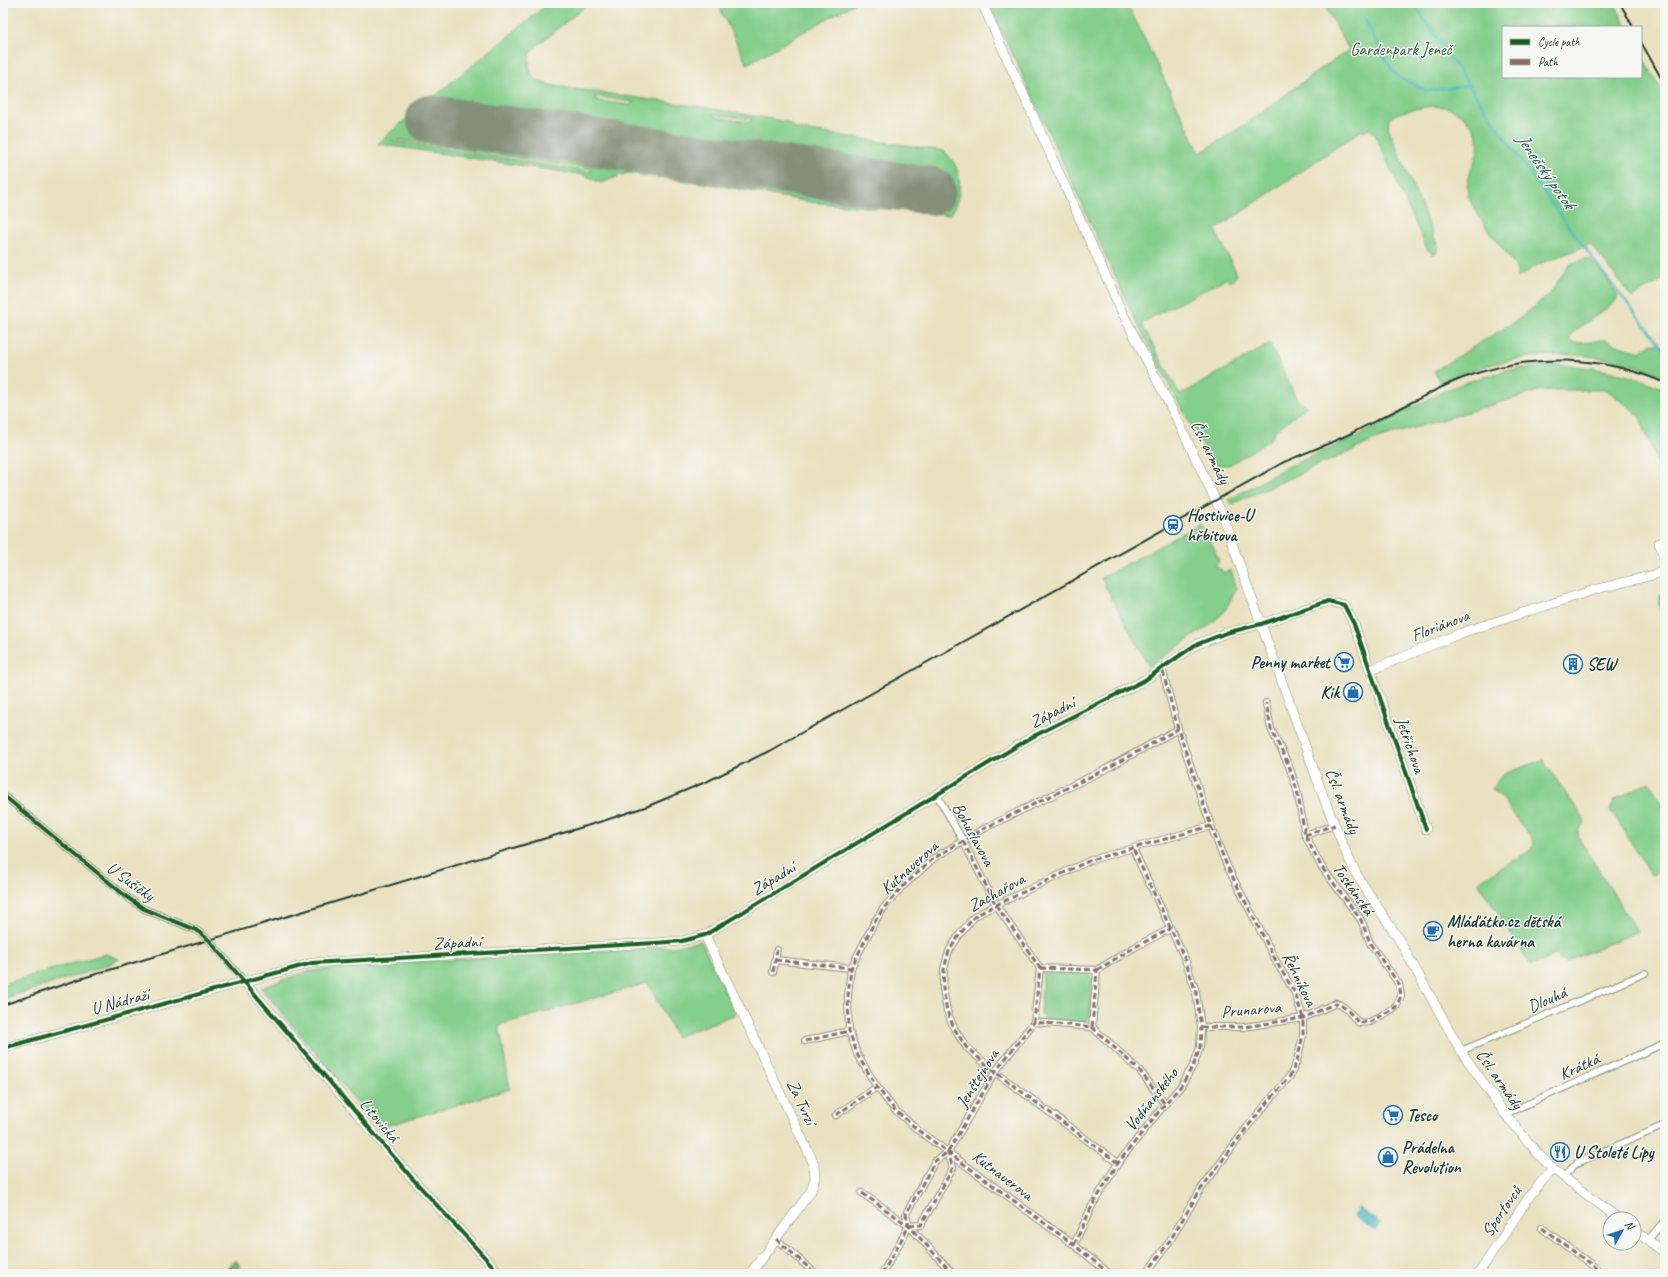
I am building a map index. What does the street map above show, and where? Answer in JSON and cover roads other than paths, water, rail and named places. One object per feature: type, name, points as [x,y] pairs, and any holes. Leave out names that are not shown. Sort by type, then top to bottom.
[{"type":"street","name":"Čsl. armády","points":[[982,3],[1133,334],[1181,427],[1220,510],[1238,555],[1261,624],[1286,688],[1335,825],[1358,877],[1398,938],[1461,1051],[1505,1114],[1539,1155],[1553,1169],[1608,1211]]},
{"type":"street","points":[[1659,544],[1665,558]]},
{"type":"street","name":"Floriánova","points":[[1371,670],[1461,633],[1597,589],[1657,574],[1664,568],[1665,562]]},
{"type":"street","points":[[1261,624],[1328,601],[1344,605],[1354,624],[1371,670]]},
{"type":"street","name":"Západní","points":[[244,981],[312,963],[655,943],[682,941],[705,934],[1032,737],[1145,680],[1195,645],[1226,633],[1261,624]]},
{"type":"street","name":"Řehníkova","points":[[1146,1274],[1169,1242],[1210,1177],[1248,1126],[1290,1076],[1297,1061],[1304,1035],[1304,1018],[1295,993],[1277,963],[1227,866],[1211,826],[1178,729],[1162,668]]},
{"type":"street","name":"Jetřichova","points":[[1371,670],[1426,829]]},
{"type":"street","name":"Toskánská","points":[[1266,703],[1271,729],[1289,766],[1297,790],[1305,835],[1321,866],[1361,920],[1371,945],[1399,984],[1401,996],[1396,1006],[1370,1022],[1359,1022],[1345,1007],[1336,1003],[1304,1018]]},
{"type":"street","name":"Kutnauerova","points":[[1110,1274],[1074,1245],[919,1131],[894,1110],[876,1087],[858,1056],[849,1031],[848,996],[851,968],[874,922],[901,888],[934,858],[987,827],[1106,769],[1178,729]]},
{"type":"street","name":"U Sušičky","points":[[3,795],[128,898],[144,909],[196,930],[210,940],[244,981]]},
{"type":"street","name":"Bohuslavova","points":[[937,795],[996,905],[1040,968]]},
{"type":"street","points":[[1305,835],[1335,825]]},
{"type":"street","name":"Zachařova","points":[[1118,1163],[995,1072],[966,1047],[954,1028],[947,1011],[943,989],[944,969],[949,951],[960,934],[975,916],[1091,860],[1211,826]]},
{"type":"street","name":"Vodňanského","points":[[1074,1245],[1092,1206],[1118,1163],[1165,1104],[1182,1086],[1194,1064],[1200,1047],[1201,1027],[1196,992],[1185,959],[1133,849]]},
{"type":"street","points":[[1165,1104],[1140,1071],[1092,1027],[1034,1022],[1040,968],[1097,970],[1135,947],[1170,929]]},
{"type":"street","name":"Za Tvrzí","points":[[705,934],[814,1164],[815,1178],[811,1191],[750,1274]]},
{"type":"street","points":[[773,972],[777,950]]},
{"type":"street","points":[[775,960],[851,968]]},
{"type":"street","points":[[1092,1027],[1097,970]]},
{"type":"street","name":"Dlouhá","points":[[1461,1051],[1645,973]]},
{"type":"street","name":"U Nádraží","points":[[3,1048],[244,981]]},
{"type":"street","name":"Litovická","points":[[244,981],[411,1177],[500,1274]]},
{"type":"street","name":"Prunarova","points":[[1201,1027],[1244,1027],[1304,1018]]},
{"type":"street","name":"Jenštejnova","points":[[882,1274],[909,1226],[906,1214],[935,1161],[948,1152],[995,1072],[1034,1022]]},
{"type":"street","points":[[805,1041],[849,1031]]},
{"type":"street","name":"Krátká","points":[[1505,1114],[1665,1043]]},
{"type":"street","points":[[836,1115],[876,1087]]},
{"type":"street","points":[[1563,1177],[1577,1163],[1665,1125]]},
{"type":"street","points":[[909,1226],[921,1225],[953,1168],[948,1152]]},
{"type":"street","name":"Sportovců","points":[[1478,1274],[1531,1194],[1553,1169]]},
{"type":"street","points":[[862,1193],[909,1226],[953,1274]]},
{"type":"street","points":[[1648,1240],[1665,1220]]},
{"type":"street","points":[[1542,1228],[1604,1274]]},
{"type":"street","points":[[1642,1236],[1665,1253]]},
{"type":"street","points":[[776,1239],[816,1274]]},
{"type":"water","points":[[1665,591],[1665,626],[1658,600],[1662,592]]},
{"type":"water","points":[[1358,1208],[1380,1223],[1375,1231],[1353,1216]]},
{"type":"waterway","name":"Jenečský potok","points":[[1413,3],[1473,92],[1566,223],[1665,350]]},
{"type":"waterway","points":[[1365,19],[1386,61],[1399,78],[1428,91],[1469,85]]},
{"type":"railway","points":[[1620,3],[1632,26]]},
{"type":"railway","points":[[1642,44],[1665,85]]},
{"type":"railway","points":[[3,1005],[83,978],[606,820],[648,806],[708,781],[769,751],[1282,463],[1352,433],[1459,379],[1491,369],[1516,364],[1566,360],[1591,362],[1616,367],[1665,383]]},
{"type":"place","name":"Hostivice-U hřbitova","points":[[1173,525]]},
{"type":"place","name":"Penny market","points":[[1344,662]]},
{"type":"place","name":"SEW","points":[[1573,664]]},
{"type":"place","name":"Kik","points":[[1353,692]]},
{"type":"place","name":"Mláďátko.cz dětská herna kavárna","points":[[1433,931]]},
{"type":"place","name":"Tesco","points":[[1393,1115]]},
{"type":"place","name":"U Stoleté Lípy","points":[[1560,1152]]},
{"type":"place","name":"Prádelna Revolution","points":[[1388,1157]]},
{"type":"park label","name":"Gardenpark Jeneč","points":[[1401,49]]}]
